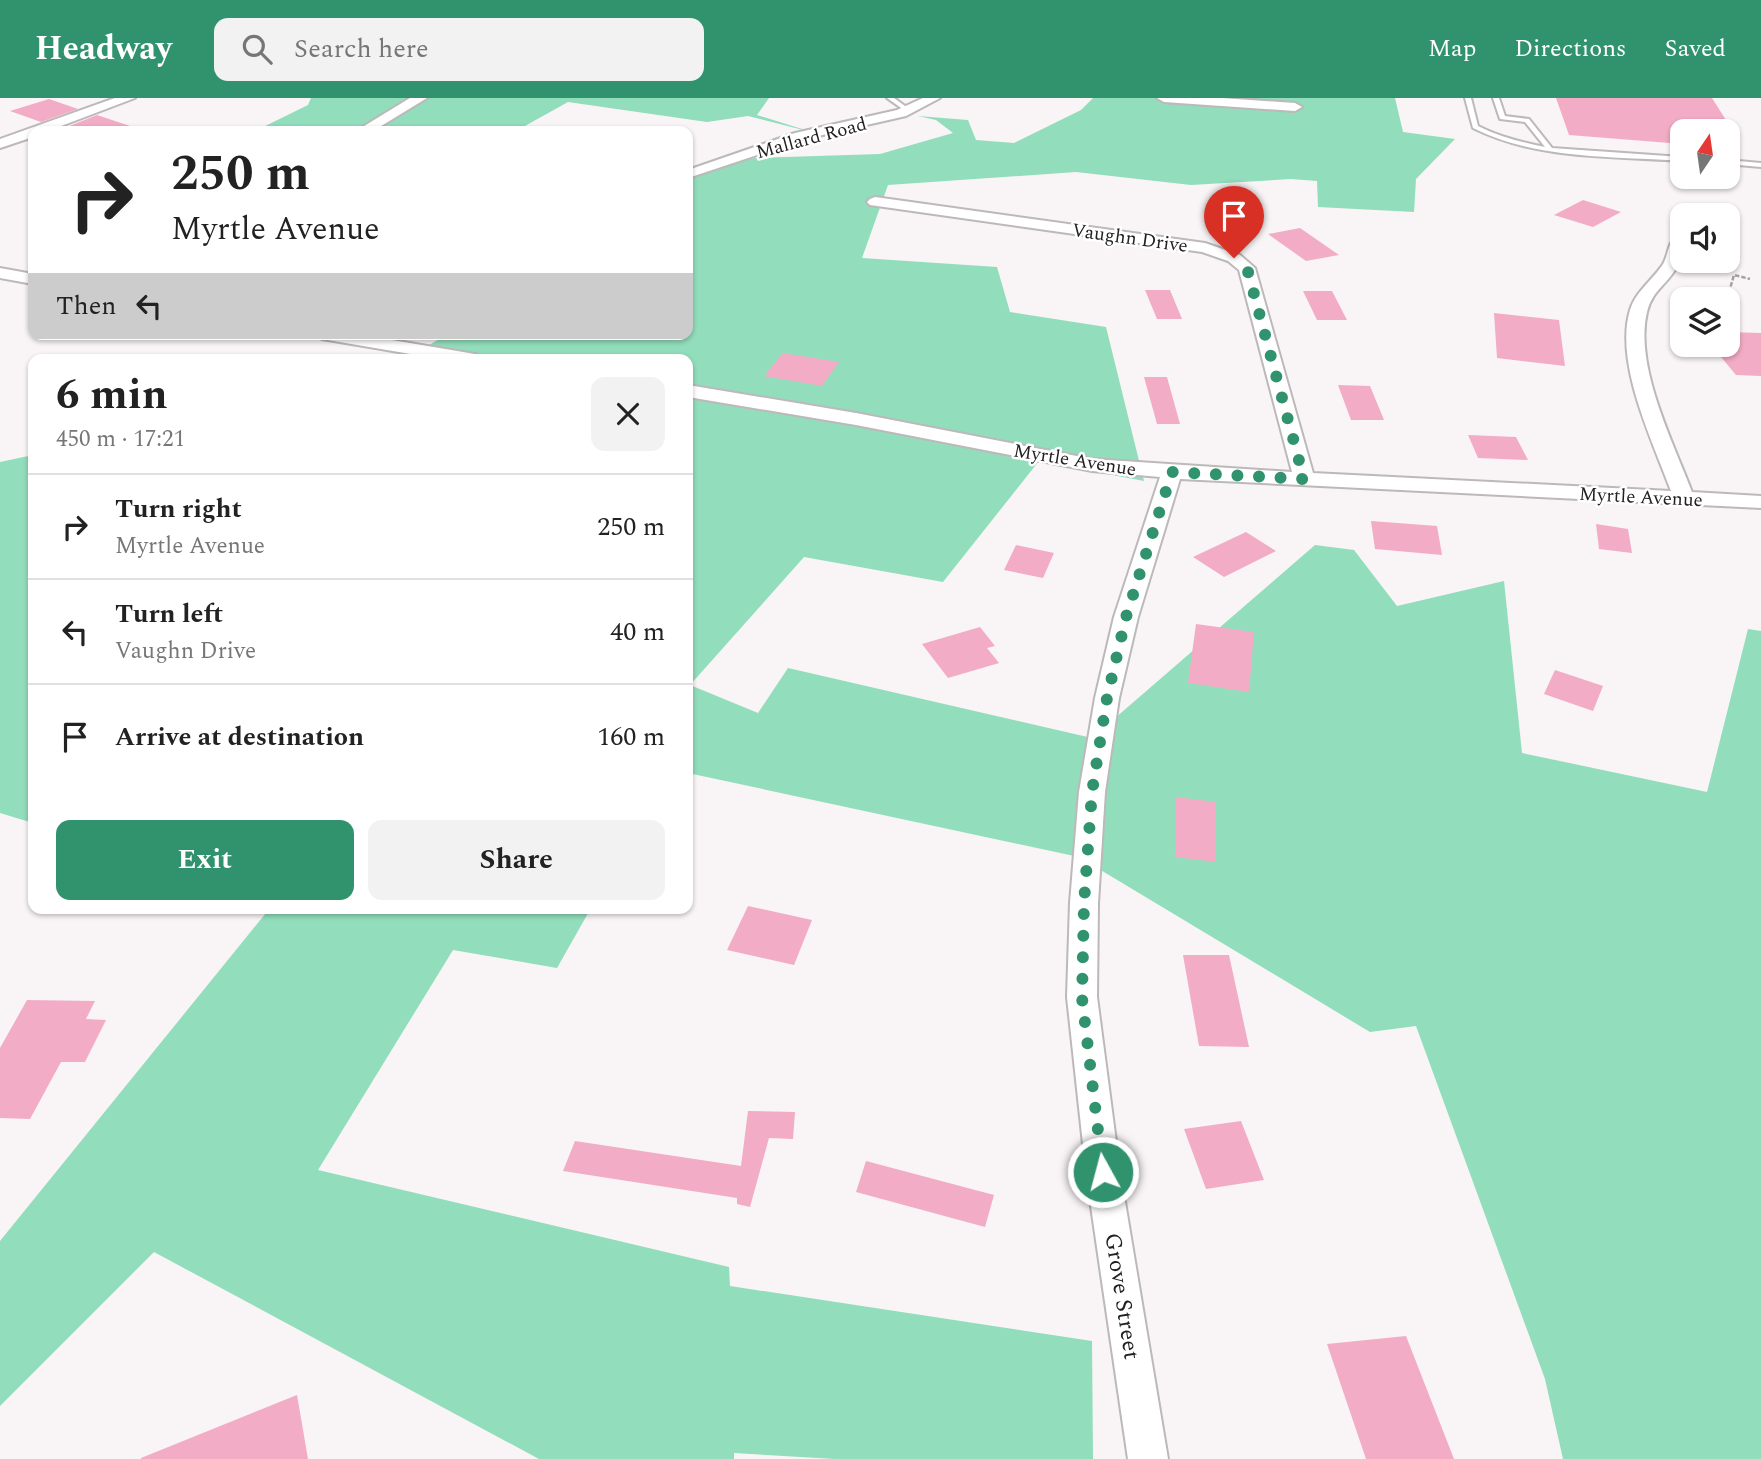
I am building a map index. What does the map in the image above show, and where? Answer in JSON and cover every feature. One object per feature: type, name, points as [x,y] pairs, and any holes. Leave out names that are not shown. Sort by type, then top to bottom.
[{"type":"street","points":[[51,126],[128,98]]},
{"type":"street","points":[[372,126],[420,98]]},
{"type":"street","name":"Mallard Road","points":[[693,173],[802,136],[909,111],[933,98]]},
{"type":"street","points":[[1164,98],[1295,107]]},
{"type":"street","points":[[0,144],[28,134]]},
{"type":"street","name":"Vaughn Drive","points":[[875,202],[1205,248],[1234,258],[1247,268],[1304,479]]},
{"type":"street","points":[[1670,266],[1654,284],[1639,309],[1633,339],[1642,376],[1684,498]]},
{"type":"street","points":[[0,286],[17,276]]},
{"type":"street","points":[[359,340],[444,354]]},
{"type":"street","name":"Myrtle Avenue","points":[[693,392],[856,419],[1092,465],[1172,472],[1761,502]]},
{"type":"street","name":"Grove Street","points":[[1148,1459],[1103,1172],[1084,1010],[1084,903],[1092,792],[1107,698],[1126,617],[1172,472]]},
{"type":"lane","points":[[890,98],[909,111]]},
{"type":"lane","points":[[1468,98],[1475,127],[1510,143],[1550,149],[1670,158]]},
{"type":"lane","points":[[1496,98],[1502,118],[1527,120],[1550,149]]},
{"type":"lane","points":[[1740,163],[1761,164]]},
{"type":"path","points":[[1730,287],[1734,275],[1750,279]]},
{"type":"green space","points":[[311,98],[769,98],[757,115],[815,133],[748,116],[707,122],[568,102],[525,126],[265,126],[308,105]]},
{"type":"green space","points":[[1093,98],[1395,98],[1403,132],[1455,139],[1416,179],[1414,212],[1318,207],[1317,181],[1291,179],[1191,185],[1076,172],[888,185],[862,258],[997,267],[1010,312],[1106,327],[1144,481],[1039,461],[943,582],[804,557],[693,682],[693,354],[414,354],[438,340],[693,340],[693,175],[754,158],[880,154],[953,133],[936,120],[918,116],[968,120],[976,140],[1014,143],[1081,110]]},
{"type":"green space","points":[[28,456],[28,821],[0,813],[0,462]]},
{"type":"green space","points":[[1315,545],[1354,550],[1397,606],[1504,581],[1522,753],[1707,792],[1748,629],[1761,631],[1761,1459],[1563,1459],[1545,1379],[1416,1026],[1370,1032],[1079,857],[693,774],[693,686],[758,713],[788,668],[1092,738]]},
{"type":"green space","points":[[265,914],[588,914],[557,968],[453,950],[318,1170],[729,1267],[730,1286],[1092,1341],[1093,1459],[835,1459],[734,1453],[734,1459],[539,1459],[154,1252],[0,1406],[0,1241]]},
{"type":"building","points":[[1556,98],[1712,98],[1725,119],[1670,119],[1670,143],[1569,135]]},
{"type":"building","points":[[49,99],[78,109],[41,122],[10,111]]},
{"type":"building","points":[[97,115],[130,126],[70,126]]},
{"type":"building","points":[[1583,200],[1621,212],[1593,227],[1554,215]]},
{"type":"building","points":[[1300,228],[1339,255],[1306,261],[1268,234]]},
{"type":"building","points":[[1145,290],[1170,290],[1182,319],[1157,319]]},
{"type":"building","points":[[1303,291],[1332,291],[1347,320],[1317,320]]},
{"type":"building","points":[[1494,313],[1559,320],[1565,366],[1497,358]]},
{"type":"building","points":[[1740,332],[1761,333],[1761,376],[1736,375],[1721,357],[1740,357]]},
{"type":"building","points":[[783,353],[839,362],[822,386],[764,376]]},
{"type":"building","points":[[1144,377],[1167,377],[1180,424],[1157,424]]},
{"type":"building","points":[[1338,385],[1370,386],[1384,420],[1351,420]]},
{"type":"building","points":[[1468,435],[1516,437],[1528,460],[1478,458]]},
{"type":"building","points":[[1371,521],[1437,526],[1442,555],[1375,549]]},
{"type":"building","points":[[1596,524],[1628,529],[1632,553],[1599,549]]},
{"type":"building","points":[[1246,532],[1276,551],[1224,577],[1193,557]]},
{"type":"building","points":[[1016,545],[1054,553],[1043,578],[1004,570]]},
{"type":"building","points":[[1196,624],[1254,632],[1249,692],[1188,683]]},
{"type":"building","points":[[980,627],[995,646],[987,648],[999,663],[948,678],[922,644]]},
{"type":"building","points":[[1555,670],[1603,686],[1593,711],[1544,694]]},
{"type":"building","points":[[1176,797],[1216,802],[1216,862],[1175,857]]},
{"type":"building","points":[[748,906],[812,920],[794,965],[727,950]]},
{"type":"building","points":[[1183,955],[1229,955],[1249,1047],[1199,1046]]},
{"type":"building","points":[[27,1000],[95,1001],[86,1019],[106,1020],[85,1062],[61,1062],[30,1119],[0,1118],[0,1048]]},
{"type":"building","points":[[748,1111],[795,1112],[793,1139],[769,1138],[750,1207],[737,1204],[737,1198],[563,1171],[575,1141],[741,1166]]},
{"type":"building","points":[[1241,1121],[1264,1180],[1206,1189],[1184,1129]]},
{"type":"building","points":[[866,1161],[994,1195],[985,1227],[856,1192]]},
{"type":"building","points":[[1406,1336],[1454,1459],[1366,1459],[1327,1344]]},
{"type":"building","points":[[297,1395],[308,1459],[141,1459],[141,1458]]},
{"type":"route","points":[[1103,1172],[1082,998],[1084,903],[1092,792],[1107,698],[1126,617],[1172,472],[1304,479],[1247,268],[1234,258]]}]
